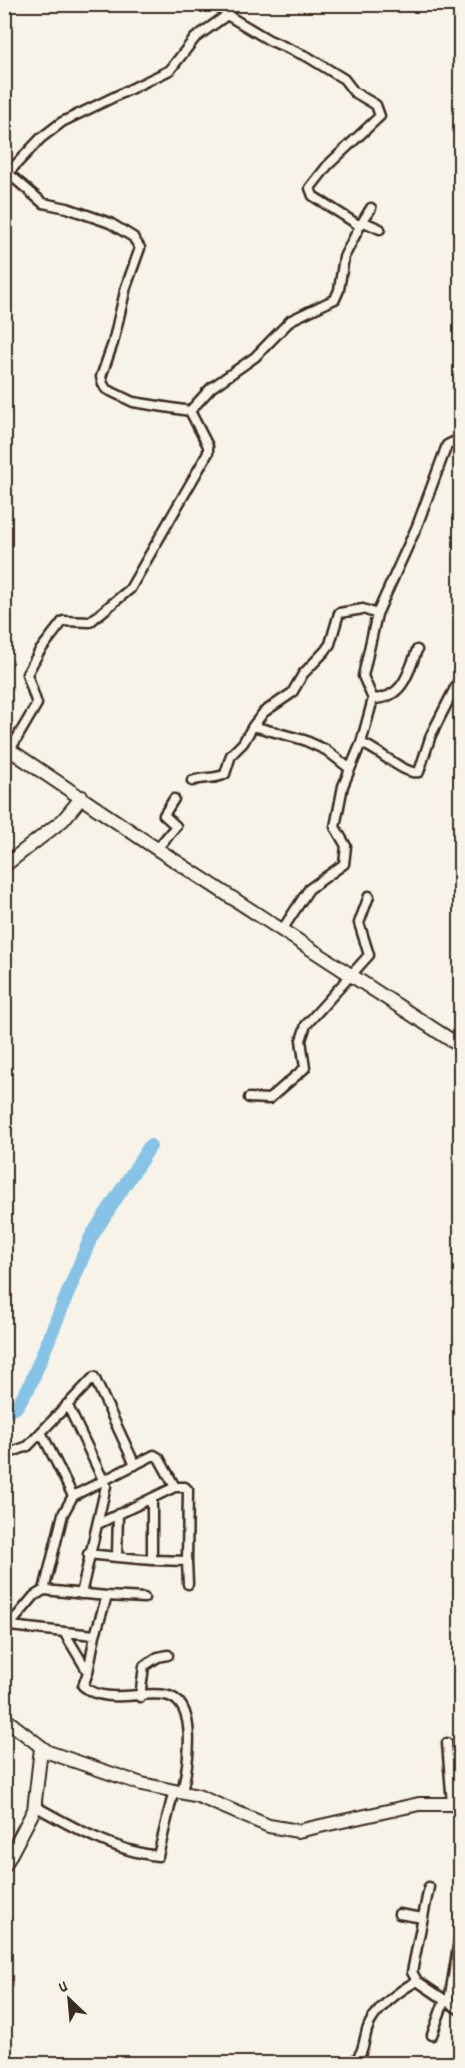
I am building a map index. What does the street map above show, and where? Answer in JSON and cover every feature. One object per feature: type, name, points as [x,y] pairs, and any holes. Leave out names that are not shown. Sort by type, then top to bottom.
[{"type":"street","points":[[190,411],[133,402],[106,388],[103,384],[102,377],[113,343],[126,287],[140,248],[133,237],[110,223],[67,208],[43,203],[6,175],[42,138],[62,122],[170,69],[195,38],[228,15],[234,4]]},
{"type":"street","points":[[228,15],[269,40],[308,57],[344,79],[354,92],[379,109],[380,116],[328,165],[310,190],[313,196],[362,224],[380,229]]},
{"type":"street","points":[[190,411],[211,388],[255,357],[291,320],[335,299],[339,290],[344,256],[371,208]]},
{"type":"street","points":[[190,411],[208,446],[208,453],[130,589],[90,622],[63,621],[39,652],[27,674],[37,704],[7,748],[157,849],[460,1046]]},
{"type":"street","points":[[282,930],[309,889],[344,864],[346,846],[335,827],[349,768],[361,743],[373,699],[363,675],[377,615],[417,526],[447,445],[453,442],[460,443]]},
{"type":"street","points":[[192,781],[200,777],[218,777],[225,774],[231,755],[243,743],[264,712],[292,693],[303,674],[330,644],[339,613],[363,609],[377,615]]},
{"type":"street","points":[[373,699],[382,699],[399,689],[406,681],[417,650]]},
{"type":"street","points":[[361,743],[372,747],[411,772],[419,772],[431,735],[460,678]]},
{"type":"street","points":[[253,726],[304,740],[326,750],[349,768]]},
{"type":"street","points":[[4,866],[63,820],[82,797]]},
{"type":"street","points":[[157,849],[176,826],[164,814],[174,799]]},
{"type":"street","points":[[249,1098],[269,1099],[305,1068],[301,1040],[306,1025],[369,955],[359,923],[369,896]]},
{"type":"street","points":[[4,1455],[28,1446],[94,1377],[135,1465]]},
{"type":"street","points":[[67,1404],[105,1481],[98,1524],[88,1554],[81,1594]]},
{"type":"street","points":[[41,1432],[73,1496]]},
{"type":"street","points":[[44,1590],[63,1514],[73,1496],[157,1456],[175,1487]]},
{"type":"street","points":[[98,1524],[175,1487],[184,1486],[188,1490],[188,1584]]},
{"type":"street","points":[[152,1498],[152,1560]]},
{"type":"street","points":[[117,1557],[118,1514]]},
{"type":"street","points":[[88,1554],[187,1561]]},
{"type":"street","points":[[9,1626],[34,1596],[44,1590],[144,1598]]},
{"type":"street","points":[[35,1806],[66,1823],[129,1850],[158,1856],[189,1752],[189,1730],[183,1712],[176,1701],[166,1695],[140,1697],[99,1695],[83,1686],[107,1596]]},
{"type":"street","points":[[4,1614],[9,1626]]},
{"type":"street","points":[[9,1626],[95,1635]]},
{"type":"street","points":[[64,1632],[88,1672]]},
{"type":"street","points":[[140,1697],[144,1666],[158,1657],[168,1655]]},
{"type":"street","points":[[4,1718],[41,1748],[110,1774],[198,1796],[269,1826],[298,1831],[419,1804],[456,1806],[447,1743]]},
{"type":"street","points":[[4,1867],[35,1806],[41,1748]]},
{"type":"street","points":[[429,1887],[412,1972],[417,1981],[460,2010]]},
{"type":"street","points":[[399,1914],[423,1918]]},
{"type":"street","points":[[457,1967],[460,1934]]},
{"type":"street","points":[[432,2035],[447,2000],[460,1953]]},
{"type":"street","points":[[352,2064],[364,2048],[370,2023],[396,1995],[417,1981]]},
{"type":"waterway","points":[[4,1412],[16,1407],[29,1387],[91,1237],[150,1146]]}]
